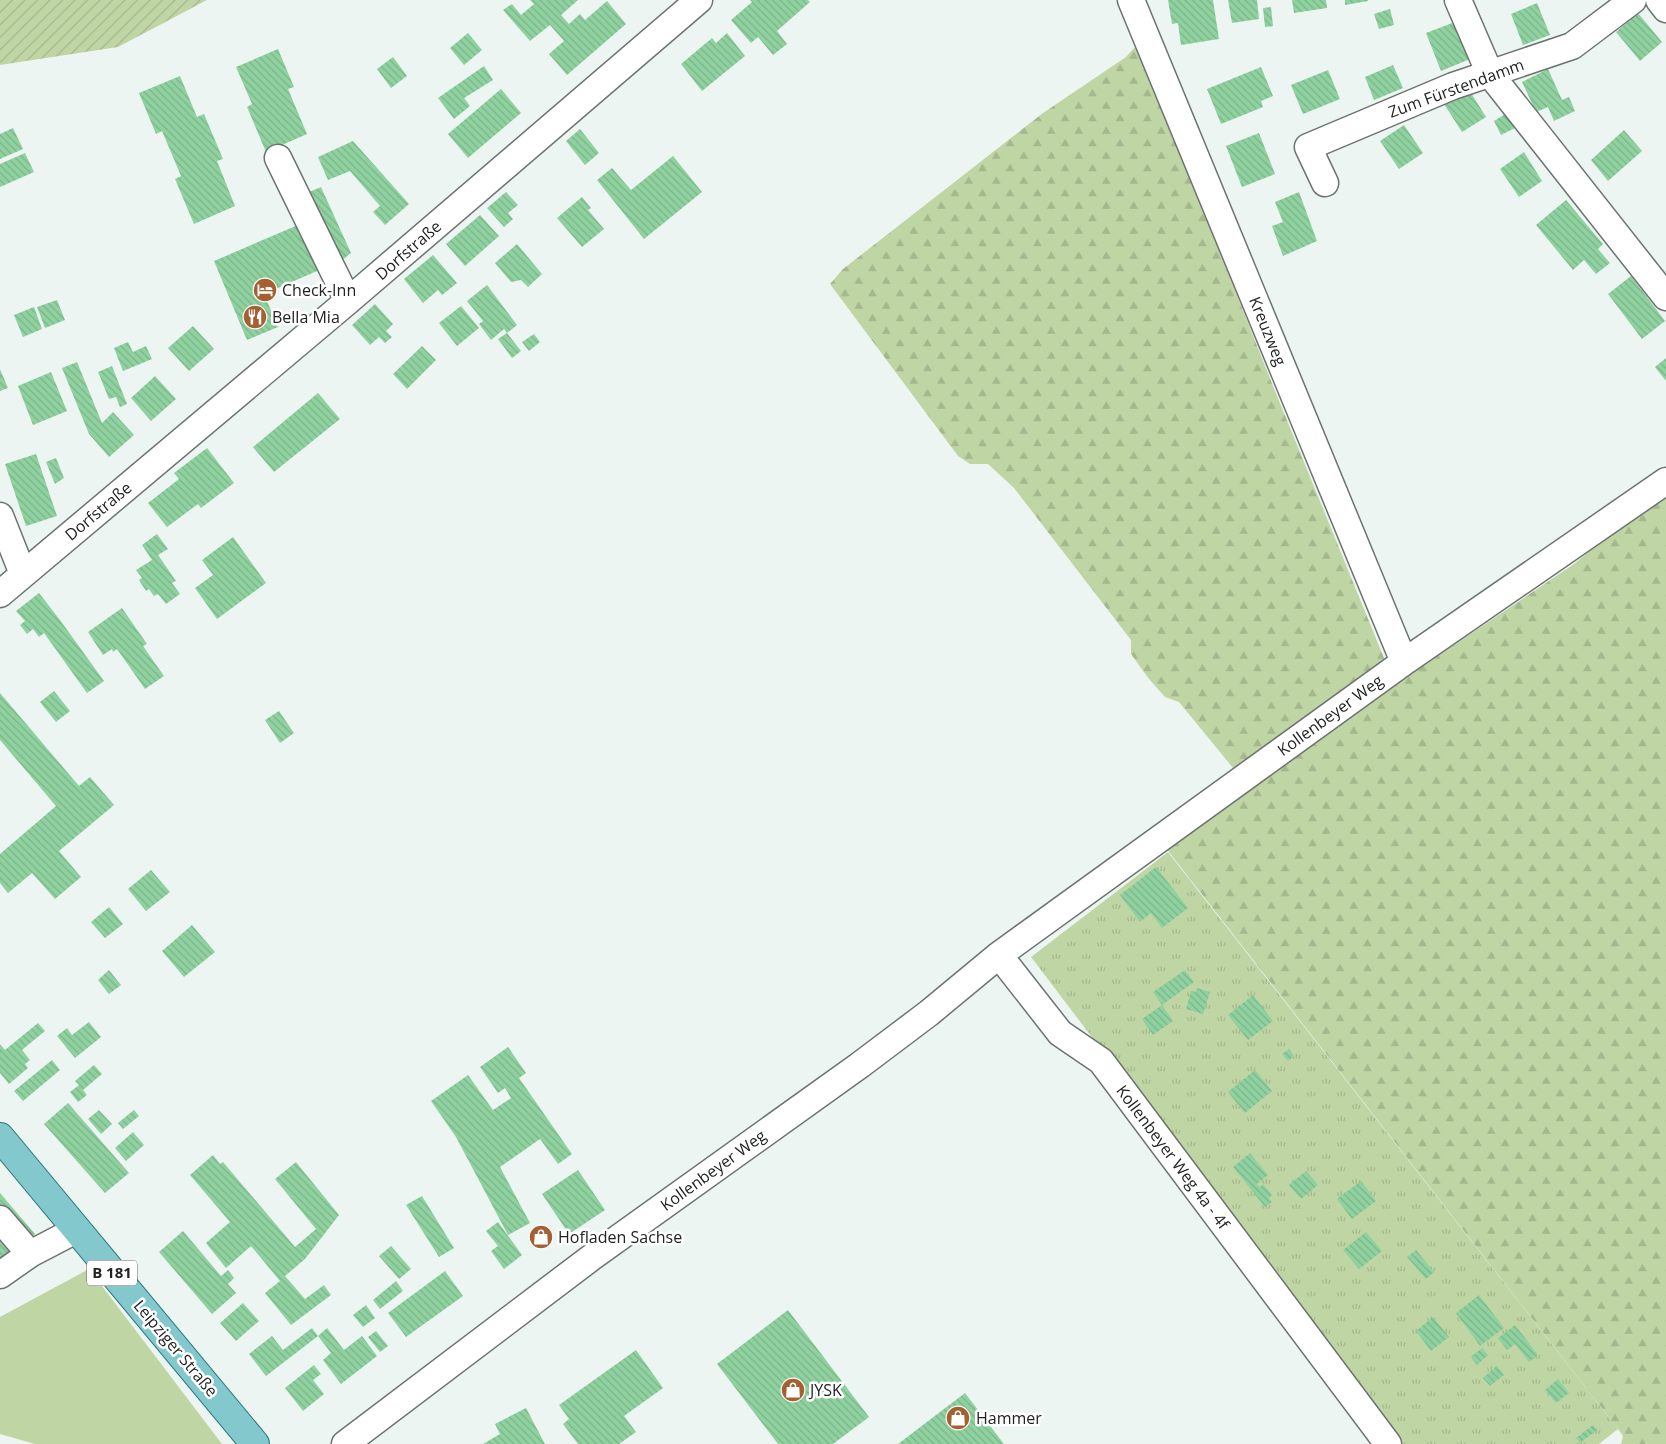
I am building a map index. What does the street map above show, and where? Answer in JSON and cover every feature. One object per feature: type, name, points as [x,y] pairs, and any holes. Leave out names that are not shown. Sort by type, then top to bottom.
[{"type":"main road","name":"Leipziger Straße","points":[[0,1137],[255,1444]]},
{"type":"street","name":"Dorfstraße","points":[[0,594],[348,301],[699,0]]},
{"type":"street","name":"Kreuzweg","points":[[1131,0],[1404,662]]},
{"type":"street","points":[[1458,0],[1490,74],[1666,297]]},
{"type":"street","name":"Zum Fürstendamm","points":[[1325,183],[1308,147],[1453,86],[1572,46],[1632,0]]},
{"type":"street","points":[[1659,0],[1666,9]]},
{"type":"street","points":[[278,158],[348,301]]},
{"type":"street","name":"Kollenbeyer Weg","points":[[351,1442],[592,1257],[860,1065],[929,1013],[999,955],[1404,662],[1666,481]]},
{"type":"street","points":[[0,516],[23,574]]},
{"type":"street","name":"Kollenbeyer Weg 4a - 4f","points":[[999,955],[1060,1033],[1101,1060],[1388,1444]]},
{"type":"street","points":[[0,1219],[30,1254]]},
{"type":"street","points":[[0,1275],[30,1254],[76,1230]]},
{"type":"green space","points":[[0,0],[207,0],[118,47],[0,65]]},
{"type":"green space","points":[[1135,47],[1177,144],[1395,685],[1574,564],[1666,488],[1666,1444],[1621,1444],[1623,1436],[1618,1429],[1155,834],[1238,774],[1179,702],[1165,697],[1149,679],[1131,654],[1131,640],[1014,488],[988,464],[970,464],[958,456],[830,284],[843,269],[1043,113],[1126,57]]},
{"type":"green space","points":[[1168,852],[1618,1429],[1599,1444],[1401,1444],[1031,957]]},
{"type":"green space","points":[[89,1269],[222,1444],[35,1444],[0,1434],[0,1317]]},
{"type":"building","points":[[530,0],[578,0],[561,15],[569,24],[580,14],[585,20],[607,1],[626,24],[567,75],[549,54],[564,41],[550,25],[530,41],[503,10],[512,4],[521,15],[534,4]]},
{"type":"building","points":[[750,0],[808,0],[810,2],[777,31],[787,44],[773,55],[758,37],[751,43],[731,20],[752,2]]},
{"type":"building","points":[[1168,0],[1213,0],[1219,39],[1181,45],[1178,23],[1172,24]]},
{"type":"building","points":[[1228,0],[1257,0],[1259,19],[1232,23]]},
{"type":"building","points":[[1292,0],[1326,0],[1327,8],[1294,13]]},
{"type":"building","points":[[1345,0],[1368,0],[1368,1],[1345,5]]},
{"type":"building","points":[[1537,3],[1550,35],[1523,45],[1511,14]]},
{"type":"building","points":[[1271,7],[1273,26],[1265,27],[1263,8]]},
{"type":"building","points":[[1390,9],[1394,25],[1379,29],[1374,14]]},
{"type":"building","points":[[1638,13],[1662,42],[1640,61],[1616,32]]},
{"type":"building","points":[[1455,22],[1470,59],[1441,71],[1426,33]]},
{"type":"building","points":[[468,33],[482,50],[464,65],[450,48]]},
{"type":"building","points":[[727,33],[745,56],[702,91],[681,64],[712,38],[716,43]]},
{"type":"building","points":[[278,49],[294,87],[288,89],[307,134],[266,152],[247,107],[252,104],[236,67]]},
{"type":"building","points":[[393,57],[407,76],[391,88],[377,69]]},
{"type":"building","points":[[1393,65],[1403,88],[1374,100],[1365,77]]},
{"type":"building","points":[[484,66],[493,80],[464,98],[470,106],[454,119],[438,98]]},
{"type":"building","points":[[1261,67],[1273,96],[1261,101],[1263,107],[1221,124],[1207,89]]},
{"type":"building","points":[[1548,69],[1562,100],[1569,97],[1575,111],[1554,121],[1548,107],[1536,112],[1522,82]]},
{"type":"building","points":[[1328,70],[1340,99],[1303,114],[1291,85]]},
{"type":"building","points":[[180,76],[197,117],[204,114],[223,159],[217,161],[235,206],[194,224],[175,179],[181,176],[162,131],[156,134],[139,93]]},
{"type":"building","points":[[1468,88],[1486,117],[1462,132],[1444,104]]},
{"type":"building","points":[[501,89],[521,113],[468,158],[448,134]]},
{"type":"building","points":[[1507,113],[1515,128],[1501,135],[1494,121]]},
{"type":"building","points":[[1404,125],[1423,153],[1399,169],[1380,141]]},
{"type":"building","points":[[13,128],[23,149],[0,159],[0,134]]},
{"type":"building","points":[[580,129],[599,153],[585,165],[566,141]]},
{"type":"building","points":[[1624,130],[1642,151],[1608,181],[1591,160]]},
{"type":"building","points":[[1259,133],[1275,174],[1242,187],[1226,146]]},
{"type":"building","points":[[353,141],[409,204],[385,225],[373,212],[380,206],[350,171],[328,180],[318,157]]},
{"type":"building","points":[[1524,152],[1542,181],[1519,197],[1500,169]]},
{"type":"building","points":[[25,153],[34,172],[0,187],[0,164]]},
{"type":"building","points":[[673,156],[702,192],[644,239],[597,180],[612,168],[631,190]]},
{"type":"building","points":[[321,187],[351,253],[334,267],[302,195]]},
{"type":"building","points":[[506,192],[518,205],[508,213],[513,219],[504,227],[487,208]]},
{"type":"building","points":[[1299,192],[1317,241],[1283,256],[1272,226],[1283,222],[1275,202]]},
{"type":"building","points":[[582,197],[591,208],[588,210],[604,229],[582,247],[557,218]]},
{"type":"building","points":[[1566,200],[1603,244],[1598,249],[1610,263],[1596,274],[1584,260],[1573,270],[1536,225]]},
{"type":"building","points":[[480,215],[499,236],[465,266],[446,244]]},
{"type":"building","points":[[305,222],[324,268],[264,294],[278,327],[247,340],[214,261]]},
{"type":"building","points":[[517,244],[542,274],[528,287],[521,280],[511,282],[495,263]]},
{"type":"building","points":[[433,255],[457,283],[442,295],[438,290],[423,303],[404,279]]},
{"type":"building","points":[[1631,276],[1665,321],[1642,339],[1608,294]]},
{"type":"building","points":[[487,285],[517,325],[507,333],[504,329],[491,340],[479,324],[483,321],[467,301]]},
{"type":"building","points":[[57,300],[65,320],[45,328],[37,307]]},
{"type":"building","points":[[375,304],[393,324],[386,331],[392,337],[385,343],[379,337],[370,345],[352,325]]},
{"type":"building","points":[[461,306],[479,328],[457,346],[439,323]]},
{"type":"building","points":[[34,307],[42,329],[23,337],[14,315]]},
{"type":"building","points":[[193,326],[214,349],[189,371],[168,348]]},
{"type":"building","points":[[507,333],[521,351],[512,358],[498,339]]},
{"type":"building","points":[[534,334],[540,342],[529,351],[522,342]]},
{"type":"building","points":[[128,342],[133,352],[146,346],[152,359],[123,371],[114,348]]},
{"type":"building","points":[[422,346],[436,360],[407,389],[393,374]]},
{"type":"building","points":[[1666,358],[1666,381],[1655,367]]},
{"type":"building","points":[[77,362],[102,423],[113,412],[134,435],[109,457],[89,434],[62,368]]},
{"type":"building","points":[[112,366],[127,404],[120,407],[116,397],[109,399],[98,372]]},
{"type":"building","points":[[0,369],[8,388],[0,391]]},
{"type":"building","points":[[51,372],[67,411],[33,425],[18,386]]},
{"type":"building","points":[[155,376],[176,399],[151,421],[131,398]]},
{"type":"building","points":[[318,393],[340,419],[274,472],[253,447]]},
{"type":"building","points":[[207,448],[234,483],[201,508],[198,504],[167,527],[148,503],[179,479],[174,473]]},
{"type":"building","points":[[36,454],[57,516],[26,526],[5,464]]},
{"type":"building","points":[[56,458],[64,478],[55,484],[46,462]]},
{"type":"building","points":[[157,534],[168,549],[158,555],[176,581],[172,583],[180,594],[166,604],[158,594],[154,596],[149,589],[146,591],[139,580],[142,578],[136,570],[152,560],[142,545]]},
{"type":"building","points":[[233,537],[266,583],[217,619],[195,588],[213,575],[202,560]]},
{"type":"building","points":[[39,593],[104,681],[87,693],[44,633],[39,637],[33,629],[27,634],[20,625],[25,621],[16,611]]},
{"type":"building","points":[[122,608],[147,644],[143,646],[164,676],[145,689],[117,649],[113,652],[112,649],[103,655],[88,632]]},
{"type":"building","points":[[54,691],[70,711],[56,722],[40,702]]},
{"type":"building","points":[[0,693],[79,786],[90,777],[114,805],[59,851],[81,877],[55,899],[32,873],[8,893],[0,883],[0,854],[56,806],[0,740]]},
{"type":"building","points":[[279,711],[294,733],[280,743],[265,720]]},
{"type":"building","points":[[1156,867],[1188,908],[1162,928],[1151,913],[1140,922],[1120,895]]},
{"type":"building","points":[[151,870],[170,892],[146,911],[128,889]]},
{"type":"building","points":[[109,907],[123,924],[105,938],[91,922]]},
{"type":"building","points":[[192,925],[215,952],[184,977],[162,951]]},
{"type":"building","points":[[109,970],[121,985],[109,994],[98,980]]},
{"type":"building","points":[[1185,970],[1194,982],[1162,1005],[1153,992]]},
{"type":"building","points":[[1197,988],[1210,992],[1203,1014],[1186,1009],[1191,991],[1196,992]]},
{"type":"building","points":[[1253,995],[1273,1021],[1248,1040],[1228,1015]]},
{"type":"building","points":[[1162,1005],[1173,1021],[1153,1035],[1142,1019]]},
{"type":"building","points":[[89,1022],[101,1037],[75,1058],[57,1036],[67,1028],[72,1035]]},
{"type":"building","points":[[38,1023],[45,1031],[22,1050],[30,1060],[25,1064],[28,1068],[9,1084],[0,1073],[0,1044],[5,1050]]},
{"type":"building","points":[[508,1047],[526,1073],[519,1078],[572,1154],[558,1164],[540,1139],[500,1167],[530,1223],[508,1235],[456,1137],[431,1101],[468,1075],[493,1110],[511,1098],[505,1088],[498,1093],[480,1067]]},
{"type":"building","points":[[1289,1049],[1294,1056],[1288,1061],[1282,1054]]},
{"type":"building","points":[[52,1060],[60,1070],[23,1101],[14,1091]]},
{"type":"building","points":[[94,1065],[102,1074],[83,1090],[87,1095],[78,1102],[70,1092],[79,1085],[75,1081]]},
{"type":"building","points":[[1255,1070],[1272,1091],[1245,1113],[1228,1092]]},
{"type":"building","points":[[68,1103],[129,1173],[105,1193],[44,1124]]},
{"type":"building","points":[[99,1110],[112,1124],[101,1134],[88,1119]]},
{"type":"building","points":[[134,1110],[139,1116],[123,1129],[118,1123]]},
{"type":"building","points":[[133,1132],[144,1145],[126,1161],[115,1148]]},
{"type":"building","points":[[1250,1153],[1268,1175],[1257,1184],[1260,1187],[1263,1184],[1272,1195],[1269,1198],[1272,1202],[1265,1207],[1233,1167]]},
{"type":"building","points":[[213,1155],[220,1164],[223,1162],[295,1247],[316,1229],[275,1179],[296,1162],[339,1215],[305,1259],[285,1276],[305,1299],[324,1285],[331,1295],[291,1325],[265,1293],[280,1281],[251,1246],[226,1268],[206,1243],[230,1222],[190,1175]]},
{"type":"building","points":[[578,1170],[605,1210],[569,1234],[542,1194]]},
{"type":"building","points":[[1306,1171],[1318,1185],[1301,1199],[1289,1185]]},
{"type":"building","points":[[1361,1181],[1376,1201],[1352,1219],[1337,1199]]},
{"type":"building","points":[[0,1193],[35,1234],[0,1265]]},
{"type":"building","points":[[422,1196],[454,1248],[439,1257],[406,1205]]},
{"type":"building","points":[[498,1222],[522,1255],[504,1269],[491,1251],[498,1246],[486,1231]]},
{"type":"building","points":[[183,1231],[221,1276],[228,1270],[234,1278],[228,1284],[236,1293],[212,1314],[159,1252]]},
{"type":"building","points":[[1366,1232],[1382,1251],[1359,1269],[1343,1250]]},
{"type":"building","points":[[391,1246],[411,1269],[399,1279],[379,1256]]},
{"type":"building","points":[[1416,1250],[1434,1272],[1426,1279],[1407,1257]]},
{"type":"building","points":[[445,1271],[463,1296],[406,1337],[388,1313]]},
{"type":"building","points":[[396,1281],[403,1291],[380,1309],[373,1300]]},
{"type":"building","points":[[1479,1295],[1504,1328],[1480,1346],[1456,1313]]},
{"type":"building","points":[[243,1303],[259,1321],[236,1341],[220,1323]]},
{"type":"building","points":[[366,1305],[375,1318],[363,1327],[353,1315]]},
{"type":"building","name":"JYSK","points":[[788,1310],[869,1417],[833,1444],[778,1444],[717,1364]]},
{"type":"building","points":[[1433,1317],[1449,1337],[1431,1351],[1416,1331]]},
{"type":"building","points":[[1515,1325],[1538,1355],[1529,1362],[1515,1344],[1507,1350],[1498,1338]]},
{"type":"building","points":[[312,1328],[318,1336],[266,1376],[249,1354],[272,1336],[283,1350]]},
{"type":"building","points":[[327,1328],[344,1350],[362,1336],[377,1356],[341,1384],[323,1360],[331,1353],[318,1336]]},
{"type":"building","points":[[376,1331],[388,1346],[380,1352],[368,1337]]},
{"type":"building","points":[[1482,1348],[1488,1355],[1477,1365],[1471,1357]]},
{"type":"building","points":[[636,1350],[663,1388],[624,1416],[636,1432],[619,1444],[578,1444],[563,1424],[569,1419],[559,1405]]},
{"type":"building","points":[[314,1365],[321,1374],[313,1380],[324,1394],[303,1411],[285,1388]]},
{"type":"building","points":[[1497,1366],[1504,1375],[1490,1386],[1483,1378]]},
{"type":"building","points":[[1558,1379],[1569,1393],[1556,1403],[1545,1390]]},
{"type":"building","name":"Hammer","points":[[965,1393],[1004,1444],[898,1444]]},
{"type":"building","points":[[526,1408],[545,1444],[483,1444],[500,1434],[495,1424]]},
{"type":"building","points":[[1593,1425],[1597,1430],[1580,1443],[1576,1438]]},
{"type":"place","name":"Check-Inn","points":[[265,290]]},
{"type":"place","name":"Bella Mia","points":[[255,317]]},
{"type":"place","name":"Hofladen Sachse","points":[[541,1237]]},
{"type":"place","name":"JYSK","points":[[793,1390]]},
{"type":"place","name":"Hammer","points":[[958,1418]]}]
